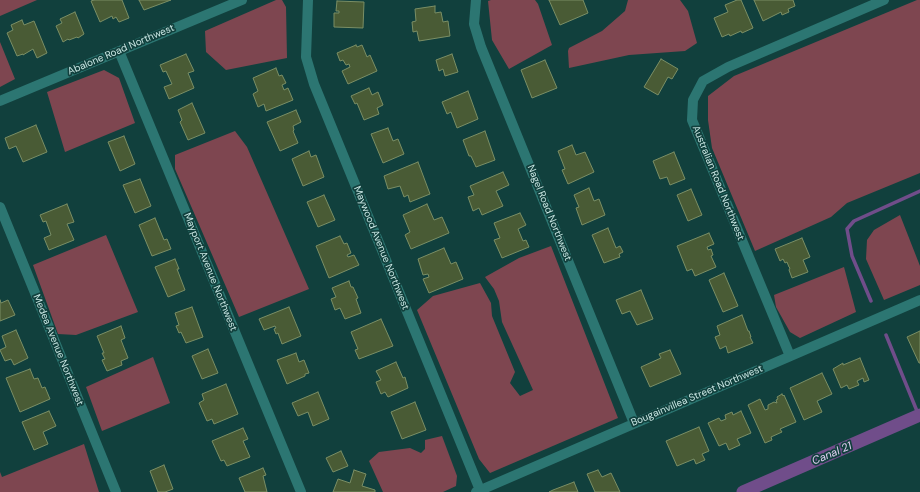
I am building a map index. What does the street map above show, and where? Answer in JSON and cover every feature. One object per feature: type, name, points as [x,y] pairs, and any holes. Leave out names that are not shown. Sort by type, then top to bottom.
[{"type":"street","name":"Abalone Road Northwest","points":[[0,101],[242,0]]},
{"type":"street","name":"Maywood Avenue Northwest","points":[[308,0],[306,58],[314,84],[478,491]]},
{"type":"street","name":"Nagel Road Northwest","points":[[476,0],[474,24],[481,47],[634,423]]},
{"type":"street","name":"Australian Road Northwest","points":[[790,356],[692,120],[693,100],[704,81],[728,67],[884,0]]},
{"type":"street","name":"Mayport Avenue Northwest","points":[[119,51],[301,492]]},
{"type":"street","name":"Medea Avenue Northwest","points":[[0,207],[116,492]]},
{"type":"street","name":"Bougainvillea Street Northwest","points":[[478,491],[920,300]]},
{"type":"shaded area","points":[[0,0],[37,0],[0,16]]},
{"type":"shaded area","points":[[276,0],[282,0],[286,7],[287,58],[226,70],[206,52],[205,31]]},
{"type":"shaded area","points":[[535,0],[538,4],[552,45],[509,69],[492,40],[488,1]]},
{"type":"shaded area","points":[[628,0],[680,0],[688,11],[697,43],[685,51],[629,55],[569,68],[569,48],[602,31],[625,11]]},
{"type":"shaded area","points":[[920,0],[920,173],[847,203],[831,217],[755,251],[712,148],[708,120],[708,96],[734,76]]},
{"type":"shaded area","points":[[0,42],[15,79],[0,87]]},
{"type":"shaded area","points":[[104,70],[119,78],[135,123],[65,152],[47,92]]},
{"type":"shaded area","points":[[235,131],[247,147],[309,289],[239,317],[175,169],[175,155]]},
{"type":"shaded area","points":[[900,215],[920,266],[920,285],[884,300],[866,259],[867,240],[874,230]]},
{"type":"shaded area","points":[[106,235],[138,312],[76,335],[58,334],[33,265]]},
{"type":"shaded area","points":[[551,246],[618,418],[490,473],[479,459],[417,310],[433,296],[480,283],[491,303],[492,316],[515,372],[510,383],[520,396],[533,390],[502,322],[499,301],[494,289],[485,277],[519,258]]},
{"type":"shaded area","points":[[844,267],[856,312],[800,338],[790,332],[776,307],[774,295]]},
{"type":"shaded area","points":[[153,357],[170,403],[102,431],[86,387]]},
{"type":"shaded area","points":[[442,436],[457,476],[456,486],[443,492],[383,492],[369,461],[379,452],[410,448],[421,453],[425,449],[425,440]]},
{"type":"shaded area","points":[[84,444],[99,492],[0,492],[0,472],[2,477]]},
{"type":"building","points":[[122,0],[129,18],[119,22],[116,17],[113,19],[112,16],[100,22],[91,1]]},
{"type":"building","points":[[139,0],[171,0],[144,10]]},
{"type":"building","points":[[549,0],[583,0],[588,13],[560,25]]},
{"type":"building","points":[[741,0],[753,28],[742,33],[741,31],[730,36],[729,34],[722,37],[714,18],[728,12],[725,5]]},
{"type":"building","points":[[754,0],[793,0],[795,6],[788,9],[789,12],[782,15],[781,12],[763,21]]},
{"type":"building","points":[[337,1],[364,2],[363,28],[334,27],[334,13],[339,13],[339,11],[336,11]]},
{"type":"building","points":[[435,6],[435,13],[441,12],[443,22],[448,21],[450,36],[419,41],[417,31],[413,32],[412,22],[416,21],[415,9]]},
{"type":"building","points":[[75,12],[84,34],[78,38],[68,39],[63,42],[56,26],[62,23],[60,19]]},
{"type":"building","points":[[22,20],[24,25],[34,21],[47,53],[37,58],[33,49],[23,55],[17,56],[7,33],[13,30],[11,25]]},
{"type":"building","points":[[356,45],[357,47],[362,45],[367,57],[370,55],[377,71],[348,84],[342,71],[350,67],[349,64],[346,65],[343,60],[340,61],[337,53]]},
{"type":"building","points":[[186,54],[194,71],[188,73],[194,88],[169,99],[164,87],[172,84],[166,71],[163,72],[160,65]]},
{"type":"building","points":[[452,54],[458,72],[445,76],[443,69],[439,71],[436,60]]},
{"type":"building","points":[[661,59],[678,69],[672,79],[668,77],[658,95],[644,87]]},
{"type":"building","points":[[545,60],[557,88],[532,98],[521,70]]},
{"type":"building","points":[[276,68],[279,76],[282,75],[286,83],[282,85],[284,90],[288,88],[293,100],[266,111],[264,104],[258,107],[253,94],[258,91],[253,78]]},
{"type":"building","points":[[369,88],[372,95],[378,92],[383,105],[377,108],[379,114],[364,120],[357,103],[355,104],[351,96]]},
{"type":"building","points":[[468,91],[478,119],[457,128],[451,112],[447,114],[442,102]]},
{"type":"building","points":[[192,103],[205,133],[188,140],[180,122],[182,120],[178,110]]},
{"type":"building","points":[[296,110],[301,122],[293,126],[293,131],[298,143],[280,151],[267,122]]},
{"type":"building","points":[[36,125],[47,152],[23,162],[16,146],[9,149],[5,138]]},
{"type":"building","points":[[388,128],[393,141],[398,139],[404,154],[383,163],[371,134]]},
{"type":"building","points":[[485,131],[495,160],[476,167],[471,156],[469,156],[463,140]]},
{"type":"building","points":[[124,136],[135,164],[120,171],[108,142]]},
{"type":"building","points":[[572,145],[576,155],[585,152],[594,172],[568,184],[562,170],[565,169],[558,151]]},
{"type":"building","points":[[309,151],[311,157],[316,155],[324,177],[303,186],[292,159]]},
{"type":"building","points":[[674,152],[685,179],[670,185],[667,177],[660,179],[653,161]]},
{"type":"building","points":[[418,162],[430,194],[410,202],[408,195],[404,197],[400,186],[388,189],[384,176]]},
{"type":"building","points":[[503,172],[509,185],[496,191],[503,206],[482,215],[479,208],[473,211],[468,197],[474,195],[470,186]]},
{"type":"building","points":[[140,179],[151,206],[135,213],[123,185]]},
{"type":"building","points":[[589,188],[594,201],[599,199],[605,215],[582,225],[576,208],[579,207],[574,195]]},
{"type":"building","points":[[691,189],[702,215],[688,221],[677,195]]},
{"type":"building","points":[[324,195],[335,220],[318,227],[307,202]]},
{"type":"building","points":[[67,204],[74,222],[67,224],[74,240],[49,250],[44,238],[51,235],[46,221],[43,222],[40,215]]},
{"type":"building","points":[[427,204],[434,220],[442,217],[449,233],[411,249],[405,235],[410,232],[403,215]]},
{"type":"building","points":[[520,213],[526,225],[518,229],[523,241],[526,240],[529,247],[502,258],[494,240],[500,238],[494,223]]},
{"type":"building","points":[[155,218],[164,240],[167,239],[171,249],[152,256],[139,225]]},
{"type":"building","points":[[608,228],[616,248],[620,246],[623,252],[619,254],[620,257],[604,263],[592,235]]},
{"type":"building","points":[[709,233],[714,244],[707,247],[708,250],[711,249],[713,255],[711,256],[716,267],[695,276],[692,269],[687,271],[677,246]]},
{"type":"building","points":[[340,236],[344,244],[347,243],[351,253],[347,255],[348,257],[354,255],[359,265],[329,278],[316,246]]},
{"type":"building","points":[[802,238],[810,257],[803,260],[808,272],[792,278],[787,262],[785,263],[783,259],[780,261],[775,249]]},
{"type":"building","points":[[444,248],[451,264],[456,262],[463,279],[429,293],[423,279],[429,277],[428,274],[423,275],[418,259]]},
{"type":"building","points":[[175,259],[185,290],[168,297],[155,267]]},
{"type":"building","points":[[724,273],[738,306],[723,312],[709,280]]},
{"type":"building","points":[[349,281],[358,298],[356,299],[361,313],[345,319],[340,308],[335,310],[331,299],[336,297],[332,288]]},
{"type":"building","points":[[641,290],[653,319],[637,325],[630,311],[622,314],[616,300]]},
{"type":"building","points":[[0,300],[1,303],[8,300],[15,315],[0,321]]},
{"type":"building","points":[[192,307],[203,337],[186,343],[181,332],[179,333],[176,326],[179,325],[175,313]]},
{"type":"building","points":[[289,307],[301,336],[282,344],[278,333],[276,334],[274,329],[276,328],[275,326],[264,330],[259,319]]},
{"type":"building","points":[[742,315],[753,343],[728,353],[726,346],[720,349],[715,337],[720,335],[717,326]]},
{"type":"building","points":[[381,319],[393,346],[359,359],[355,350],[358,349],[351,332]]},
{"type":"building","points":[[121,326],[125,338],[121,340],[128,358],[121,361],[122,365],[107,371],[102,360],[105,359],[102,353],[104,353],[97,336]]},
{"type":"building","points":[[16,330],[28,358],[14,365],[11,359],[5,361],[0,350],[6,347],[2,336]]},
{"type":"building","points":[[920,331],[920,363],[919,363],[907,337]]},
{"type":"building","points":[[208,349],[218,373],[202,379],[192,356]]},
{"type":"building","points":[[670,350],[681,374],[650,387],[641,367],[661,358],[659,354]]},
{"type":"building","points":[[296,353],[299,362],[304,360],[309,373],[287,384],[277,360]]},
{"type":"building","points":[[860,358],[869,380],[864,382],[863,378],[857,381],[859,385],[849,389],[847,385],[841,388],[833,369],[843,363],[843,365]]},
{"type":"building","points":[[396,362],[403,378],[405,377],[408,388],[388,397],[385,392],[381,394],[376,382],[381,380],[376,371]]},
{"type":"building","points":[[30,369],[34,379],[38,378],[42,388],[45,387],[50,399],[20,412],[6,378]]},
{"type":"building","points":[[822,373],[832,394],[817,401],[822,412],[804,420],[790,388]]},
{"type":"building","points":[[226,384],[238,414],[214,424],[212,419],[207,421],[199,403],[204,400],[202,394]]},
{"type":"building","points":[[318,392],[329,419],[313,426],[308,412],[298,416],[292,403]]},
{"type":"building","points":[[782,394],[783,396],[784,395],[796,422],[780,429],[782,432],[771,437],[772,440],[765,443],[748,405],[760,399],[765,410],[768,409],[768,405],[774,402],[777,403],[777,397]]},
{"type":"building","points":[[415,402],[426,430],[402,439],[391,412]]},
{"type":"building","points":[[49,411],[56,426],[43,432],[48,444],[34,450],[22,422]]},
{"type":"building","points":[[741,411],[751,433],[737,439],[740,445],[729,450],[726,443],[719,446],[708,423],[719,418],[721,421],[726,419],[725,415],[732,412],[733,415]]},
{"type":"building","points":[[699,427],[709,451],[702,454],[705,460],[696,464],[694,459],[677,466],[666,441]]},
{"type":"building","points":[[243,428],[248,439],[243,441],[250,457],[227,466],[224,460],[221,461],[212,441]]},
{"type":"building","points":[[341,451],[348,466],[333,472],[326,458]]},
{"type":"building","points":[[164,465],[173,489],[165,492],[158,492],[150,471]]},
{"type":"building","points":[[263,468],[266,475],[263,476],[267,492],[245,492],[239,478]]},
{"type":"building","points":[[354,470],[366,474],[362,486],[375,490],[375,492],[333,492],[338,479],[350,483]]},
{"type":"building","points":[[598,470],[602,477],[611,473],[620,492],[595,492],[587,474]]},
{"type":"building","points":[[574,482],[578,492],[549,492],[553,490]]},
{"type":"waterway","points":[[871,301],[852,256],[847,229],[854,221],[920,191]]},
{"type":"waterway","points":[[886,335],[919,416]]},
{"type":"waterway","name":"Canal 21","points":[[743,492],[920,415]]}]
